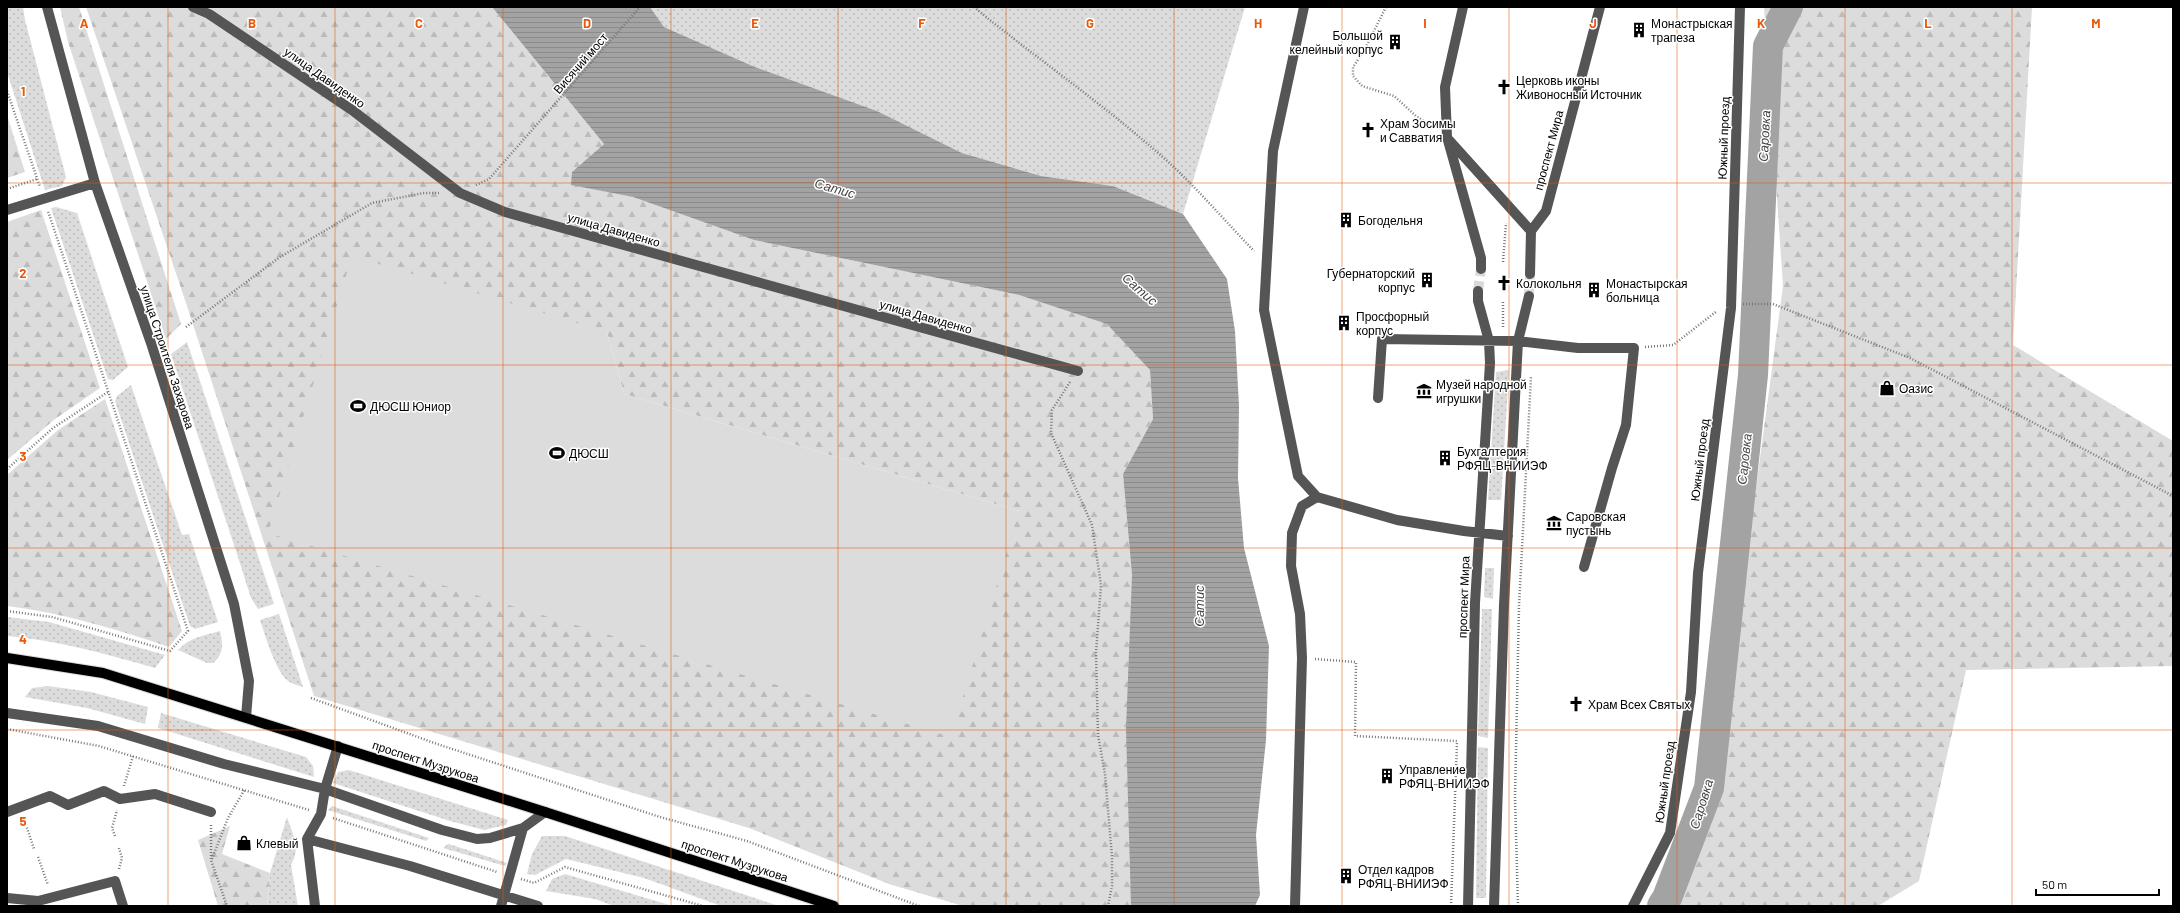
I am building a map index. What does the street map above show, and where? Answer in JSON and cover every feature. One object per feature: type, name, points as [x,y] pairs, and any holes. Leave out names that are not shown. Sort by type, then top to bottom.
[{"type":"main road","name":"проспект Музрукова","points":[[7,658],[103,674],[338,746],[834,906]]},
{"type":"street","name":"улица Строителя Захарова","points":[[47,7],[95,183],[150,343],[234,604],[249,681],[246,717]]},
{"type":"street","name":"улица Давиденко","points":[[193,7],[212,10],[352,110],[460,193],[505,212],[1078,371]]},
{"type":"street","points":[[1304,7],[1273,151],[1264,310],[1285,419],[1298,476],[1317,497],[1397,520],[1508,536]]},
{"type":"street","points":[[1463,7],[1445,87],[1447,137],[1479,251],[1481,269]]},
{"type":"street","name":"проспект Мира","points":[[1531,231],[1546,211],[1600,7]]},
{"type":"street","name":"Южный проезд","points":[[1633,906],[1670,833],[1691,692],[1698,573],[1731,308],[1740,7]]},
{"type":"street","points":[[1447,137],[1531,231],[1530,274]]},
{"type":"street","points":[[7,210],[95,183]]},
{"type":"street","name":"проспект Мира","points":[[1468,906],[1475,603],[1490,363],[1489,341],[1478,300],[1478,291]]},
{"type":"street","points":[[1494,906],[1508,536],[1518,341],[1528,296]]},
{"type":"street","points":[[1378,398],[1382,339],[1518,341],[1578,348],[1634,348],[1626,426],[1612,468],[1584,567]]},
{"type":"street","points":[[1295,906],[1302,658],[1300,614],[1291,566],[1292,532],[1302,506],[1317,497]]},
{"type":"street","points":[[7,712],[98,726],[224,764],[325,789],[442,830],[477,839],[490,838],[523,828],[545,812]]},
{"type":"street","points":[[315,906],[307,839],[320,814],[325,789],[338,746]]},
{"type":"street","points":[[7,812],[50,796],[68,804],[104,791],[120,799],[155,794],[211,812]]},
{"type":"street","points":[[501,906],[508,876],[523,828]]},
{"type":"street","points":[[307,839],[410,866],[538,906]]},
{"type":"street","points":[[7,898],[38,903],[52,897],[115,881],[122,906]]},
{"type":"path","name":"Висячий мост","points":[[460,193],[489,179],[534,130],[640,7]]},
{"type":"path","points":[[974,7],[1018,44],[1084,92],[1166,160],[1266,263]]},
{"type":"path","points":[[1386,7],[1364,51],[1353,67],[1353,76],[1362,86],[1394,96],[1416,116],[1447,137]]},
{"type":"path","points":[[7,91],[188,631],[170,651],[52,617],[7,611]]},
{"type":"path","points":[[7,190],[37,179]]},
{"type":"path","points":[[186,326],[280,257],[372,203],[424,193],[460,193]]},
{"type":"path","points":[[1503,262],[1508,205]]},
{"type":"path","points":[[1740,304],[1773,304],[1910,358],[2173,496]]},
{"type":"path","points":[[1634,348],[1674,344],[1717,311]]},
{"type":"path","points":[[1517,365],[1530,369],[1531,379],[1519,622],[1515,798],[1518,906]]},
{"type":"path","points":[[1078,371],[1052,410],[1051,433],[1092,525],[1101,585],[1096,653],[1098,735],[1105,774],[1112,857],[1112,886],[1108,906]]},
{"type":"path","points":[[7,469],[53,428],[108,392]]},
{"type":"path","points":[[1302,658],[1356,662],[1355,736],[1457,741]]},
{"type":"path","points":[[311,698],[437,744],[660,817],[747,841],[919,906]]},
{"type":"path","points":[[7,729],[99,746],[245,789],[508,876],[534,883],[565,867],[703,906]]},
{"type":"path","points":[[211,860],[228,818],[245,789]]},
{"type":"path","points":[[19,808],[34,849]]},
{"type":"path","points":[[211,812],[211,860],[226,906]]},
{"type":"path","points":[[115,881],[122,858],[119,848]]},
{"type":"path","points":[[38,857],[52,897]]},
{"type":"green space","points":[[7,7],[23,7],[25,20],[66,177],[62,186],[45,190],[7,72]]},
{"type":"green space","points":[[60,7],[79,7],[181,324],[166,339],[68,42]]},
{"type":"green space","points":[[86,7],[492,7],[604,144],[572,172],[572,185],[633,197],[754,240],[1019,295],[1108,324],[1150,370],[1153,419],[1123,474],[1132,575],[1131,906],[963,906],[889,884],[749,828],[314,696],[187,306]],"holes":[[[607,332],[624,394],[1019,511],[268,533]]]},
{"type":"green space","points":[[650,7],[1245,7],[1183,214],[1113,186],[1041,176],[962,153],[877,111],[755,67],[664,27]]},
{"type":"green space","points":[[1764,7],[2032,7],[2013,345],[2173,441],[2173,666],[1966,670],[1919,881],[1878,906],[1661,906],[1711,825],[1783,286]]},
{"type":"green space","points":[[7,115],[25,172],[7,178]]},
{"type":"green space","points":[[56,207],[77,213],[128,367],[113,380],[108,379],[51,208]]},
{"type":"green space","points":[[41,210],[100,388],[55,419],[7,460],[7,222]]},
{"type":"green space","name":"ДЮСШ","points":[[352,256],[607,332],[624,394],[1019,511],[951,737],[268,533]]},
{"type":"green space","points":[[187,342],[274,604],[258,609],[251,598],[171,354]]},
{"type":"green space","points":[[1509,370],[1501,500],[1488,500],[1496,372]]},
{"type":"green space","points":[[131,385],[182,535],[189,534],[218,622],[195,629],[190,626],[115,401],[117,396]]},
{"type":"green space","points":[[105,399],[182,631],[169,647],[89,622],[7,606],[7,475],[58,430]]},
{"type":"green space","points":[[1485,568],[1494,568],[1493,599],[1484,597]]},
{"type":"green space","points":[[1482,609],[1492,609],[1488,738],[1478,736]]},
{"type":"green space","points":[[279,614],[303,687],[288,681],[279,670],[262,627],[260,620]]},
{"type":"green space","points":[[7,617],[49,622],[165,655],[155,668],[63,644],[7,636]]},
{"type":"green space","points":[[220,631],[222,648],[217,660],[213,663],[207,663],[178,650],[192,640]]},
{"type":"green space","points":[[48,686],[91,692],[148,707],[145,724],[87,708],[25,697],[32,688]]},
{"type":"green space","points":[[161,713],[306,757],[313,766],[314,777],[158,728]]},
{"type":"green space","points":[[1478,747],[1488,748],[1486,898],[1476,898]]},
{"type":"green space","points":[[349,770],[508,820],[506,825],[484,830],[450,821],[333,783],[338,772]]},
{"type":"green space","points":[[332,806],[429,838],[426,841],[328,810]]},
{"type":"green space","points":[[287,817],[294,836],[296,847],[294,859],[291,865],[298,906],[267,906],[270,873]]},
{"type":"green space","points":[[230,826],[222,854],[270,873],[267,906],[218,906],[198,840]]},
{"type":"green space","points":[[542,836],[565,836],[779,906],[721,906],[644,878],[566,859],[535,875],[527,874],[532,854]]},
{"type":"green space","points":[[448,844],[507,863],[505,866],[443,848]]},
{"type":"green space","points":[[565,874],[673,906],[614,906],[595,899],[546,891],[552,879]]},
{"type":"water","name":"Сатис","points":[[492,7],[650,7],[664,27],[755,67],[877,111],[962,153],[1041,176],[1113,186],[1183,214],[1227,279],[1235,331],[1239,406],[1238,478],[1244,548],[1269,646],[1266,740],[1256,835],[1260,895],[1255,906],[1131,906],[1126,729],[1132,575],[1123,474],[1153,419],[1150,370],[1107,324],[1019,295],[754,240],[633,197],[571,185],[572,172],[604,144]]},
{"type":"waterway","name":"Саровка","points":[[1662,906],[1667,898],[1709,788],[1753,375],[1768,46],[1788,7]]},
{"type":"tunnel","points":[[1478,291],[1481,269]]},
{"type":"tunnel","points":[[1529,296],[1530,274]]},
{"type":"place","name":"Монастрыская трапеза","points":[[1639,30]]},
{"type":"place","name":"Большой келейный корпус","points":[[1395,42]]},
{"type":"place","name":"Церковь иконы Живоносный Источник","points":[[1504,87]]},
{"type":"place","name":"Храм Зосимы и Савватия","points":[[1368,130]]},
{"type":"place","name":"Богодельня","points":[[1346,220]]},
{"type":"place","name":"Губернаторский корпус","points":[[1427,280]]},
{"type":"place","name":"Колокольня","points":[[1504,283]]},
{"type":"place","name":"Монастырская больница","points":[[1594,290]]},
{"type":"place","name":"Просфорный корпус","points":[[1344,323]]},
{"type":"place","name":"Оазис","points":[[1887,388]]},
{"type":"place","name":"Музей народной игрушки","points":[[1424,391]]},
{"type":"place","name":"ДЮСШ Юниор","points":[[358,406]]},
{"type":"place","name":"ДЮСШ","points":[[557,453]]},
{"type":"place","name":"Бухгалтерия РФЯЦ-ВНИИЭФ","points":[[1445,458]]},
{"type":"place","name":"Саровская пустынь","points":[[1554,523]]},
{"type":"place","name":"Храм Всех Святых","points":[[1576,704]]},
{"type":"place","name":"Управление РФЯЦ-ВНИИЭФ","points":[[1387,776]]},
{"type":"place","name":"Клевый","points":[[244,843]]},
{"type":"place","name":"Отдел кадров РФЯЦ-ВНИИЭФ","points":[[1346,876]]}]
